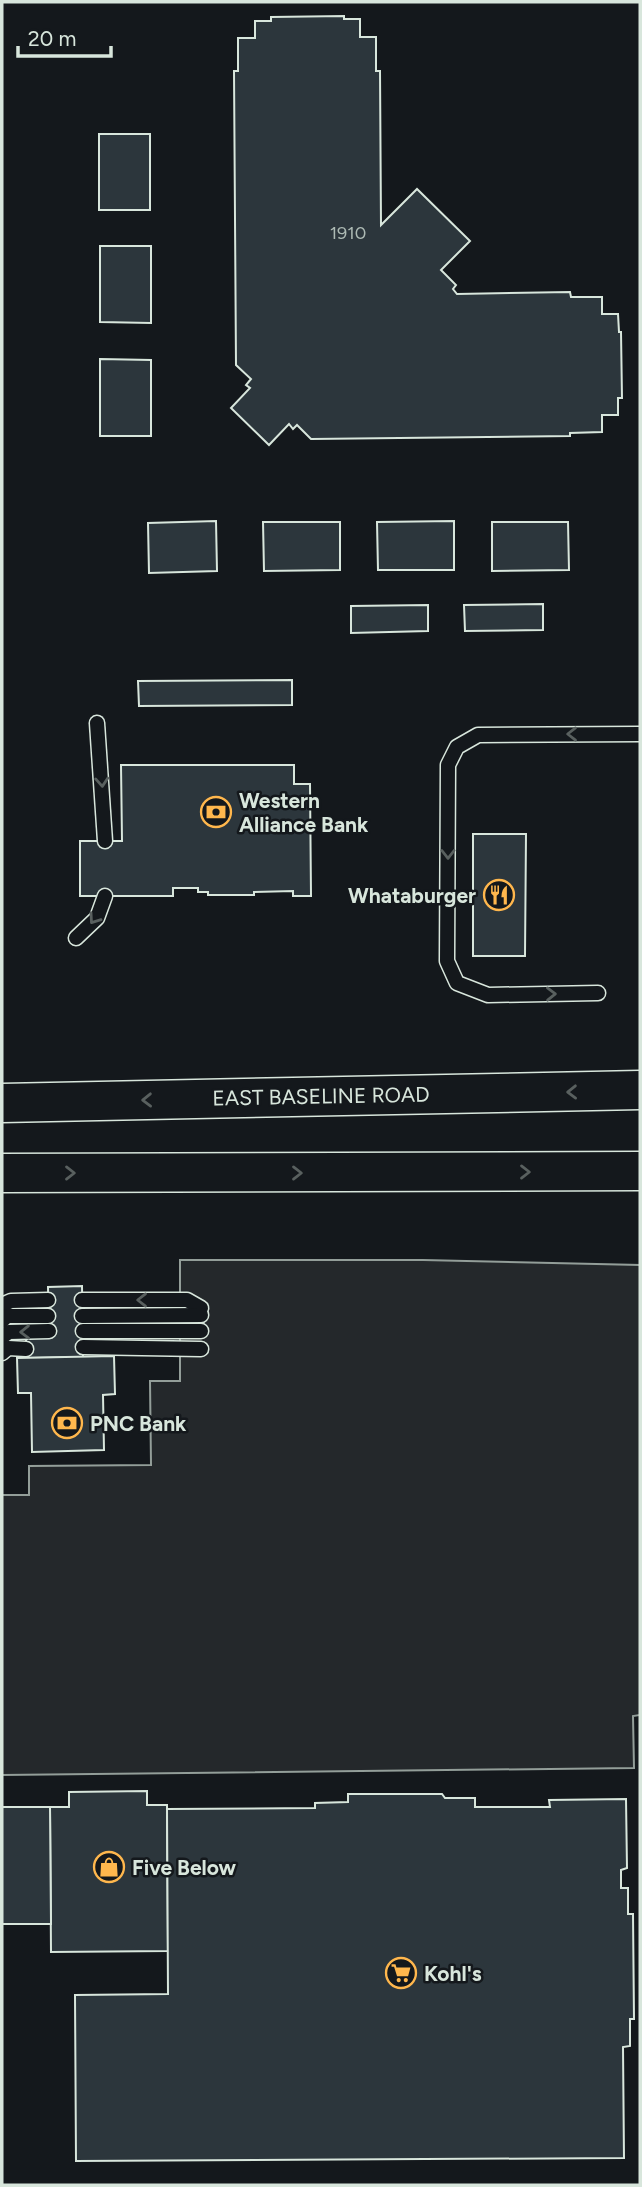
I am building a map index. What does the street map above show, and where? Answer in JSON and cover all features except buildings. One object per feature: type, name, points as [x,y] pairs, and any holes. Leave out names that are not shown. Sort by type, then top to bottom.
[{"type":"main road","name":"EAST BASELINE ROAD","points":[[2,1103],[640,1090]]},
{"type":"main road","points":[[2,1173],[640,1171]]},
{"type":"lane","points":[[97,723],[105,841]]},
{"type":"lane","points":[[598,993],[488,995],[457,983],[447,961],[448,765],[457,747],[478,735],[640,734]]},
{"type":"lane","points":[[76,938],[97,918],[105,896]]},
{"type":"lane","points":[[2,1306],[11,1301],[48,1300]]},
{"type":"lane","points":[[82,1300],[187,1300],[201,1312],[82,1324],[201,1331]]},
{"type":"lane","points":[[2,1321],[7,1316],[48,1316]]},
{"type":"lane","points":[[2,1337],[9,1332],[49,1331]]},
{"type":"lane","points":[[83,1347],[201,1349]]},
{"type":"lane","points":[[2,1353],[8,1348],[26,1349]]},
{"type":"shaded area","points":[[180,1260],[423,1260],[640,1265],[640,1715],[633,1716],[634,1768],[2,1775],[2,1495],[29,1495],[29,1466],[151,1465],[150,1381],[180,1381]]},
{"type":"place","name":"Western Alliance Bank","points":[[216,812]]},
{"type":"place","name":"Whataburger","points":[[499,895]]},
{"type":"place","name":"PNC Bank","points":[[67,1423]]},
{"type":"place","name":"Five Below","points":[[109,1867]]},
{"type":"place","name":"Kohl's","points":[[401,1973]]}]
